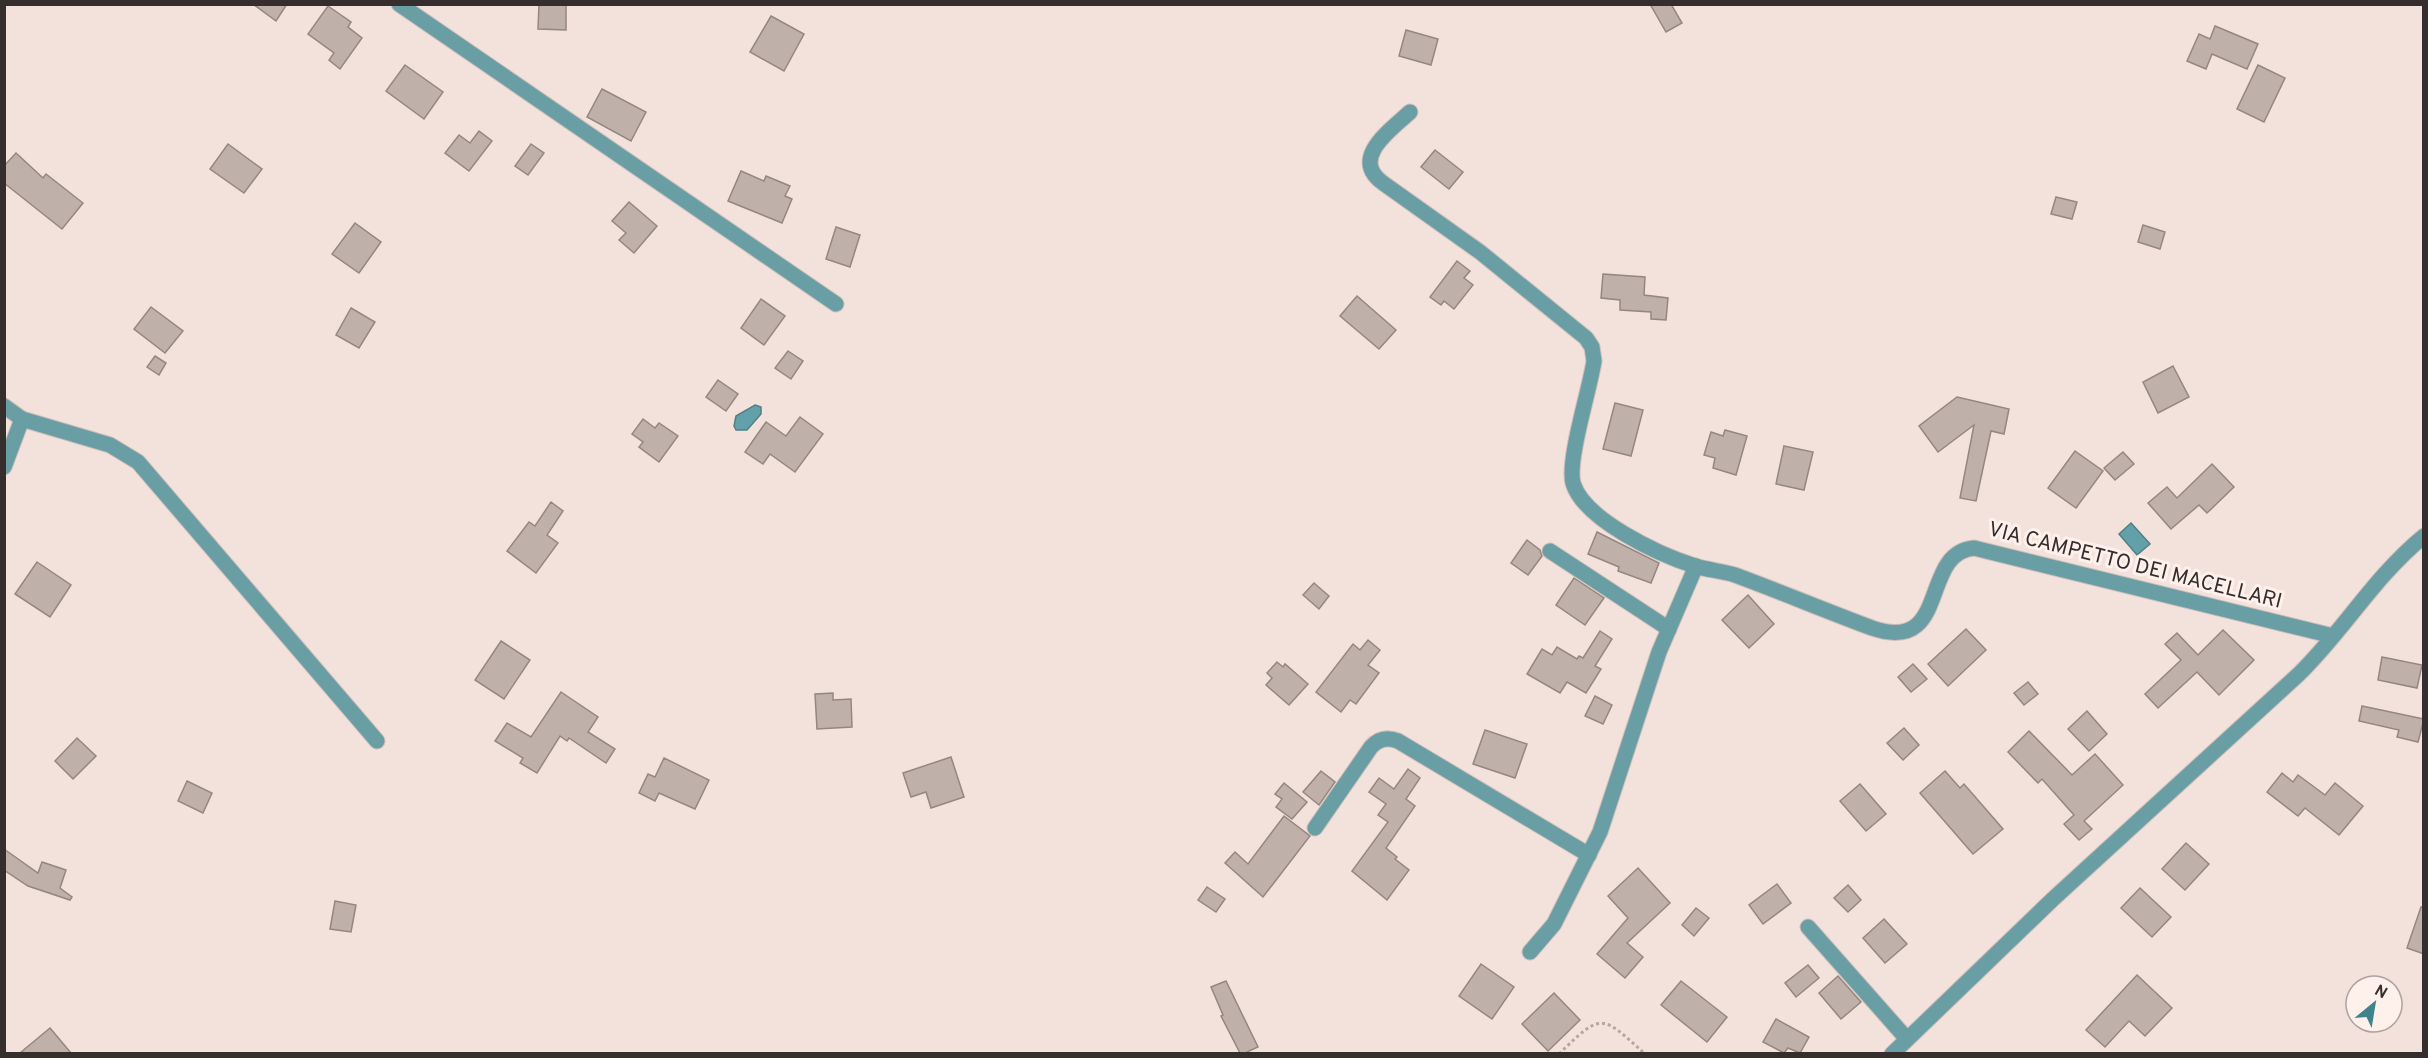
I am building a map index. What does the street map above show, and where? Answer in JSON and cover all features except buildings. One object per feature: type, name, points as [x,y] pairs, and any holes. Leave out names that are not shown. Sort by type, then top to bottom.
[{"type":"street","points":[[399,4],[836,304]]},
{"type":"street","name":"VIA CAMPETTO DEI MACELLARI","points":[[1410,112],[1373,149],[1369,161],[1372,173],[1497,264],[1586,338],[1592,347],[1594,361],[1572,470],[1577,491],[1598,515],[1618,530],[1696,566],[1735,575],[1872,628],[1898,634],[1912,630],[1923,618],[1954,555],[1962,550],[1978,548],[2333,636]]},
{"type":"street","points":[[4,406],[22,419],[110,445],[135,459],[377,741]]},
{"type":"street","points":[[4,467],[22,419]]},
{"type":"street","points":[[1892,1053],[2053,899],[2299,674],[2384,573],[2424,536]]},
{"type":"street","points":[[1550,551],[1669,629]]},
{"type":"street","points":[[1530,952],[1554,924],[1606,818],[1654,667],[1696,566]]},
{"type":"street","points":[[1315,828],[1371,747],[1378,741],[1389,738],[1398,741],[1589,855]]},
{"type":"street","points":[[1808,927],[1907,1039]]},
{"type":"path","points":[[1559,1053],[1585,1028],[1602,1023],[1616,1027],[1645,1053]]},
{"type":"water","points":[[755,405],[761,407],[761,414],[747,430],[736,430],[734,426],[736,416]]},
{"type":"water","points":[[2131,523],[2150,544],[2137,555],[2119,534]]}]
